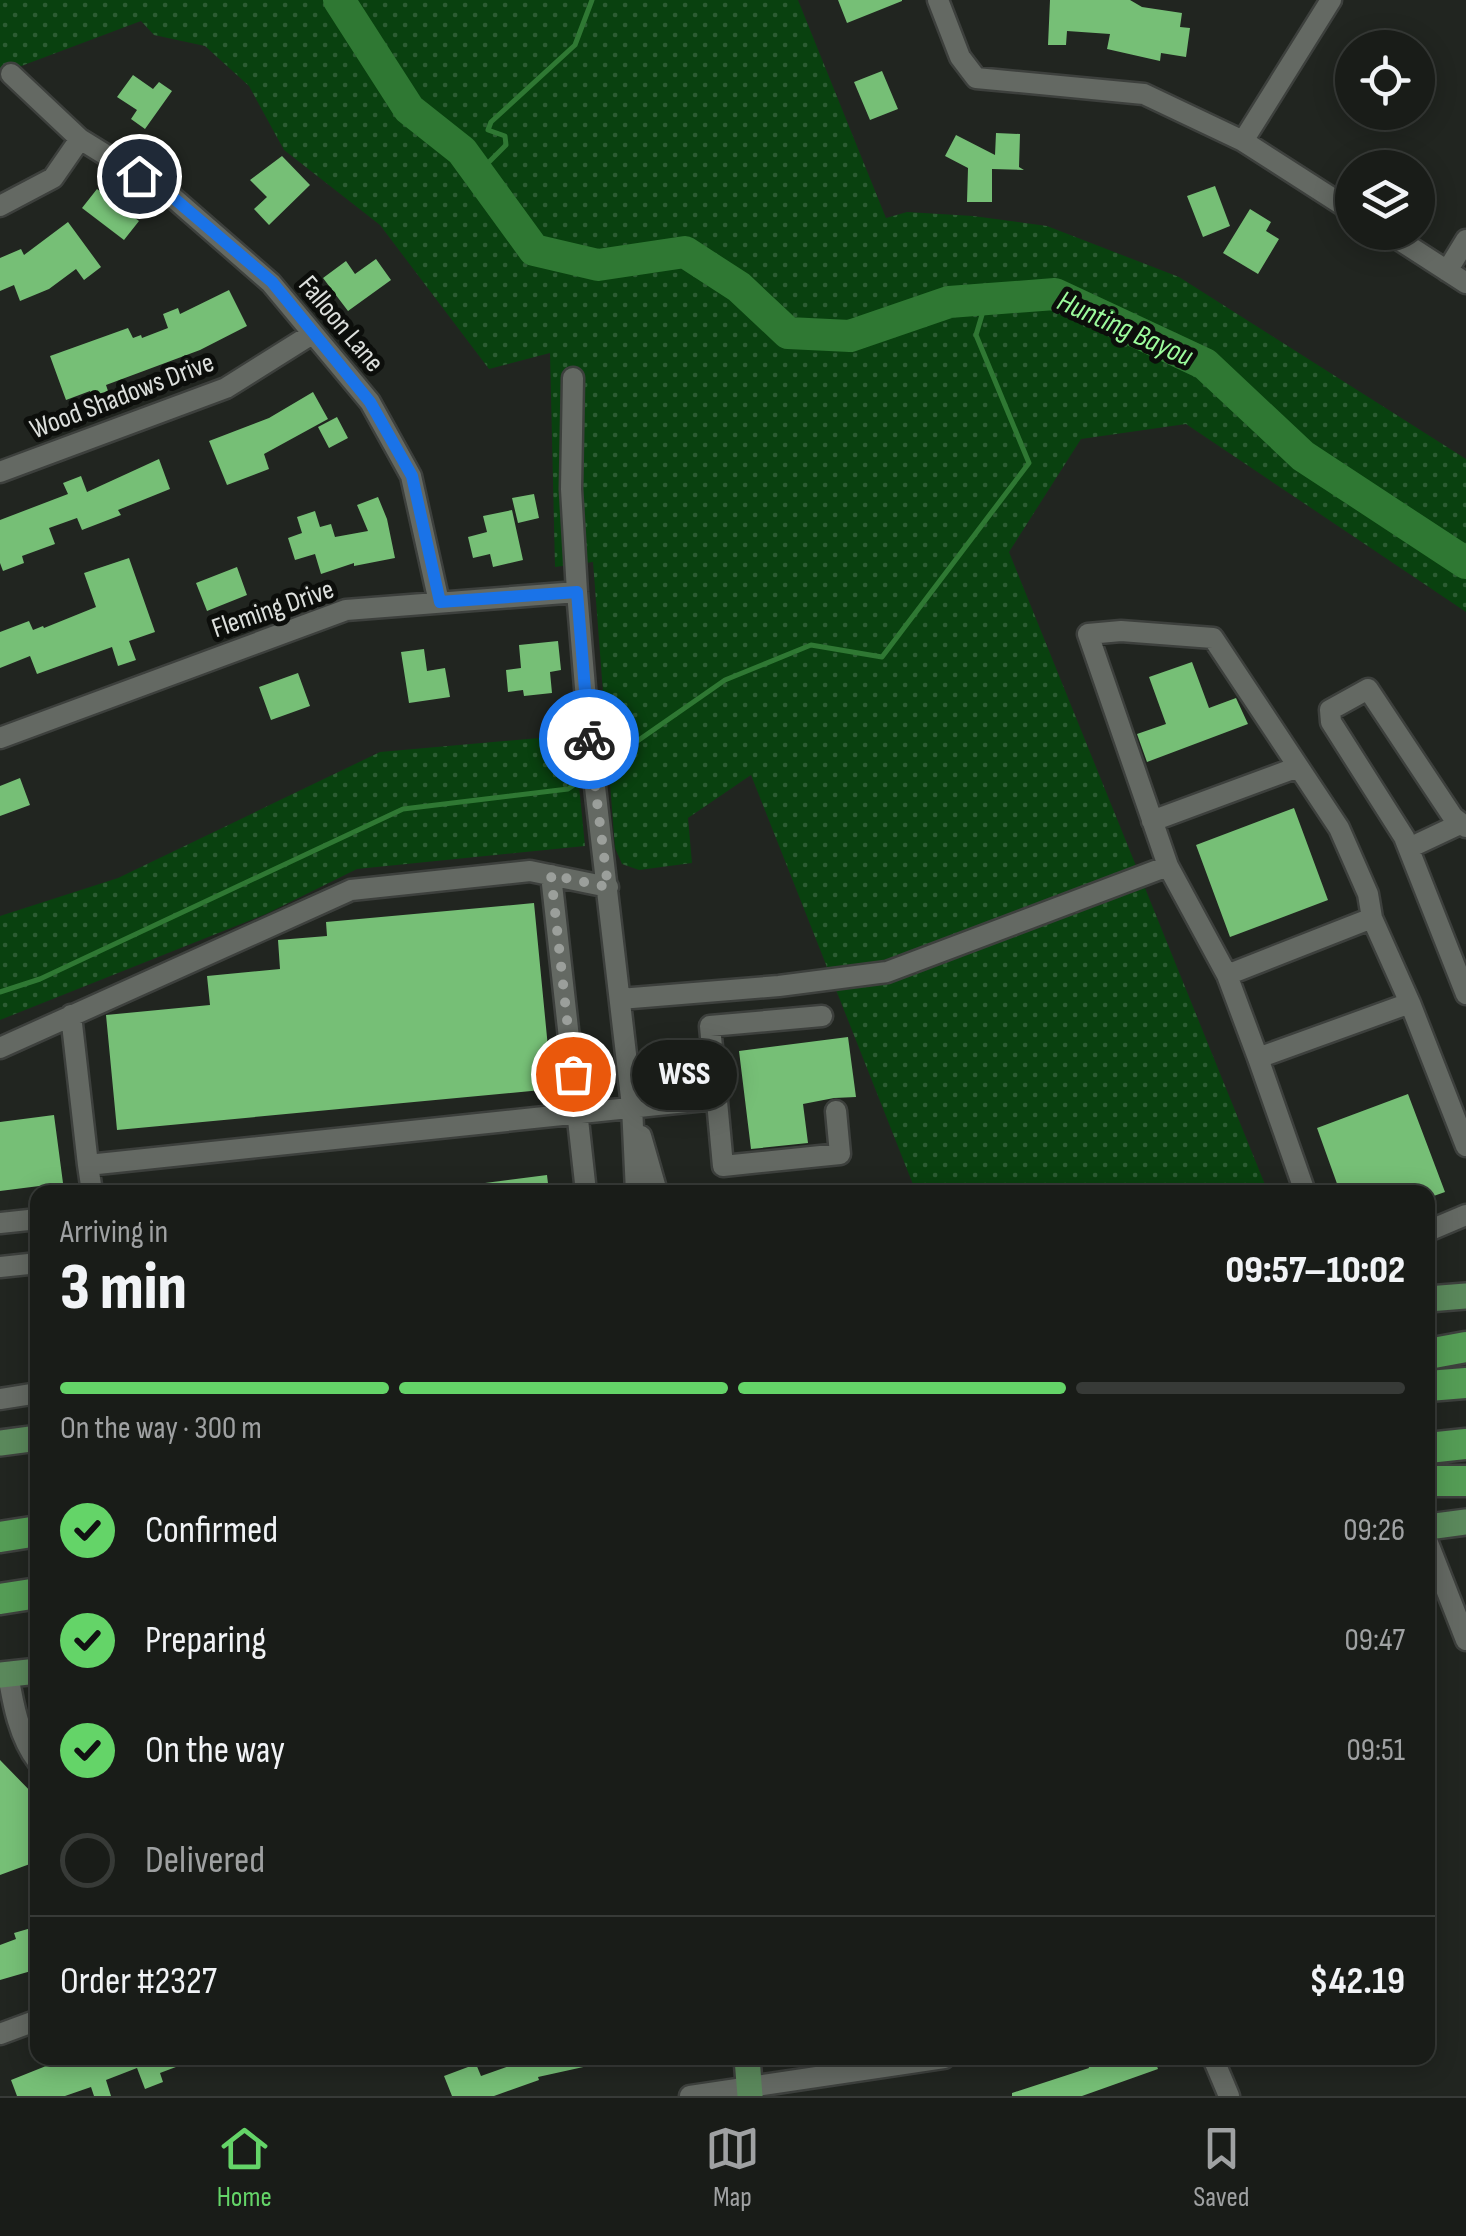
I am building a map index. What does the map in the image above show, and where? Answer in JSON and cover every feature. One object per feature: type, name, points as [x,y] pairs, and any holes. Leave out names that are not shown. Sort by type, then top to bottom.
[{"type":"highway","points":[[1435,1353],[1466,1346]]},
{"type":"highway","points":[[1435,1385],[1466,1382]]},
{"type":"highway","points":[[1435,1447],[1466,1444]]},
{"type":"highway","points":[[1435,1481],[1466,1482]]},
{"type":"highway","points":[[0,1537],[30,1531]]},
{"type":"highway","points":[[0,1599],[30,1593]]},
{"type":"main road","points":[[1435,1299],[1466,1296]]},
{"type":"main road","points":[[0,1443],[30,1439]]},
{"type":"main road","points":[[1435,1526],[1466,1522]]},
{"type":"main road","points":[[4,1674],[30,1672]]},
{"type":"main road","points":[[747,2065],[749,2091]]},
{"type":"street","points":[[938,0],[960,57],[976,78],[1144,94],[1243,140],[1335,199]]},
{"type":"street","points":[[1243,140],[1332,0]]},
{"type":"street","name":"Falloon Lane","points":[[10,74],[80,140],[169,194],[272,282],[370,402],[412,476],[440,602]]},
{"type":"street","points":[[0,206],[54,178],[80,140]]},
{"type":"street","points":[[1447,271],[1466,240]]},
{"type":"street","points":[[1415,250],[1466,283]]},
{"type":"street","name":"Wood Shadows Drive","points":[[0,472],[226,388],[312,334]]},
{"type":"street","points":[[574,378],[570,489],[588,736],[632,1106],[636,1185]]},
{"type":"street","name":"Fleming Drive","points":[[0,738],[346,610],[577,592]]},
{"type":"street","points":[[1303,1185],[1227,975],[1168,866],[1088,634],[1121,632],[1213,638],[1338,828],[1368,894],[1372,918],[1466,1146]]},
{"type":"street","points":[[1410,848],[1463,826],[1368,689],[1330,710],[1329,716],[1410,848],[1466,994]]},
{"type":"street","points":[[1152,820],[1298,768]]},
{"type":"street","points":[[620,998],[779,986],[888,972],[1168,866]]},
{"type":"street","points":[[0,1048],[350,890],[530,871],[608,887]]},
{"type":"street","points":[[551,875],[585,1185]]},
{"type":"street","points":[[1227,975],[1372,918]]},
{"type":"street","points":[[1258,1058],[1410,1003]]},
{"type":"street","points":[[71,1015],[91,1185]]},
{"type":"street","points":[[822,1016],[710,1026],[724,1166],[840,1154],[836,1111]]},
{"type":"street","points":[[88,1164],[716,1098]]},
{"type":"street","points":[[632,1106],[655,1185]]},
{"type":"street","points":[[1435,1228],[1466,1215]]},
{"type":"street","points":[[0,1223],[30,1220]]},
{"type":"street","points":[[0,1267],[30,1264]]},
{"type":"street","points":[[0,1399],[30,1394]]},
{"type":"street","points":[[1435,1560],[1465,1635]]},
{"type":"street","points":[[4,1674],[13,1707],[30,1744]]},
{"type":"street","points":[[0,2034],[30,2023]]},
{"type":"street","points":[[690,2096],[749,2091],[903,2065]]},
{"type":"street","points":[[1217,2065],[1229,2096]]},
{"type":"green space","points":[[0,0],[798,0],[886,218],[907,212],[1047,226],[1179,277],[1466,459],[1466,612],[1186,424],[1081,439],[1009,552],[1265,1185],[913,1185],[751,775],[688,818],[692,863],[639,870],[622,864],[615,848],[593,562],[555,567],[550,353],[489,369],[380,225],[284,150],[249,86],[205,46],[154,35],[141,21],[0,74]]},
{"type":"green space","points":[[574,735],[585,846],[357,869],[266,914],[0,1020],[0,916],[118,878],[380,752]]},
{"type":"building","points":[[838,0],[902,0],[902,1],[847,23]]},
{"type":"building","points":[[1050,0],[1130,0],[1142,7],[1182,13],[1180,27],[1190,28],[1186,57],[1161,53],[1160,61],[1107,49],[1110,34],[1067,31],[1066,45],[1048,45]]},
{"type":"building","points":[[882,71],[898,109],[870,120],[854,82]]},
{"type":"building","points":[[133,75],[153,89],[159,82],[172,91],[145,129],[131,119],[137,110],[117,97]]},
{"type":"building","points":[[996,133],[1020,134],[1019,167],[1024,170],[992,169],[992,202],[967,202],[968,168],[945,156],[956,135],[995,155]]},
{"type":"building","points":[[282,156],[310,185],[269,225],[254,209],[267,197],[250,180]]},
{"type":"building","points":[[1215,186],[1230,226],[1203,237],[1187,196]]},
{"type":"building","points":[[97,189],[139,221],[124,240],[82,208]]},
{"type":"building","points":[[1250,209],[1271,222],[1266,231],[1279,239],[1258,274],[1223,253]]},
{"type":"building","points":[[68,222],[101,267],[84,280],[76,269],[49,289],[20,301],[14,285],[0,291],[0,258],[21,249],[24,255]]},
{"type":"building","points":[[376,259],[391,280],[348,311],[323,278],[346,261],[355,274]]},
{"type":"building","points":[[229,290],[247,326],[200,350],[106,385],[108,391],[92,396],[90,391],[66,400],[50,356],[128,328],[133,338],[142,338],[168,328],[163,314],[178,308],[180,314]]},
{"type":"building","points":[[313,392],[328,419],[264,454],[269,469],[227,485],[209,441],[269,418]]},
{"type":"building","points":[[337,417],[348,438],[329,448],[318,427]]},
{"type":"building","points":[[159,459],[170,489],[82,530],[77,518],[49,528],[55,544],[22,556],[24,563],[3,571],[0,520],[68,494],[63,483],[81,476],[87,492]]},
{"type":"building","points":[[534,494],[539,518],[518,523],[512,498]]},
{"type":"building","points":[[378,497],[395,558],[354,563],[321,574],[315,554],[295,560],[288,538],[302,533],[297,517],[315,511],[320,527],[331,524],[335,537],[368,531],[357,505]]},
{"type":"building","points":[[512,510],[523,560],[493,567],[490,554],[473,558],[468,537],[487,532],[483,516]]},
{"type":"building","points":[[129,558],[155,632],[129,641],[136,660],[118,666],[112,647],[37,674],[30,656],[0,668],[0,632],[29,621],[33,630],[44,628],[96,607],[84,573]]},
{"type":"building","points":[[237,567],[247,595],[207,611],[196,583]]},
{"type":"building","points":[[558,641],[561,670],[550,672],[552,693],[524,696],[523,690],[508,692],[506,670],[521,668],[519,645]]},
{"type":"building","points":[[424,649],[427,671],[445,668],[450,697],[409,703],[401,652]]},
{"type":"building","points":[[1192,662],[1209,708],[1236,698],[1248,724],[1147,762],[1137,734],[1166,724],[1149,677]]},
{"type":"building","points":[[298,673],[310,706],[271,720],[259,687]]},
{"type":"building","points":[[20,778],[30,805],[0,816],[0,786]]},
{"type":"building","points":[[1294,808],[1328,900],[1230,937],[1196,845]]},
{"type":"building","points":[[534,903],[552,1089],[117,1130],[106,1015],[210,1005],[207,976],[280,969],[278,940],[327,936],[326,922]]},
{"type":"building","points":[[848,1037],[856,1097],[803,1104],[808,1143],[751,1149],[739,1051]]},
{"type":"building","points":[[1408,1094],[1445,1192],[1435,1196],[1435,1185],[1337,1185],[1317,1128]]},
{"type":"building","points":[[54,1115],[63,1183],[0,1191],[0,1122]]},
{"type":"building","points":[[547,1175],[548,1185],[485,1185]]},
{"type":"building","points":[[0,1760],[30,1791],[30,1864],[0,1875]]},
{"type":"building","points":[[30,1928],[30,1971],[0,1980],[0,1945],[16,1939],[14,1933]]},
{"type":"building","points":[[48,2065],[181,2065],[160,2073],[163,2082],[145,2089],[137,2068],[106,2080],[111,2096],[94,2096],[91,2087],[65,2096],[17,2096],[11,2080]]},
{"type":"building","points":[[476,2065],[481,2076],[512,2065],[592,2065],[538,2077],[539,2080],[494,2096],[452,2096],[444,2076]]},
{"type":"building","points":[[1088,2065],[1157,2065],[1158,2069],[1082,2096],[1012,2096],[1012,2093],[1089,2068]]},
{"type":"waterway","name":"Hunting Bayou","points":[[339,0],[409,109],[462,151],[534,250],[598,265],[685,252],[739,287],[788,333],[850,336],[949,302],[1055,294],[1205,364],[1303,456],[1466,563]]},
{"type":"waterway","points":[[480,177],[506,145],[505,136],[488,130],[491,122],[575,45],[592,0]]},
{"type":"waterway","points":[[600,767],[725,680],[811,645],[882,657],[1029,463],[976,335],[987,298]]},
{"type":"waterway","points":[[0,992],[40,979],[403,809],[568,789],[587,776]]},
{"type":"way so far","points":[[573,1074],[551,875],[608,887],[589,739]]},
{"type":"place","name":"WSS","points":[[573,1074]]},
{"type":"route","points":[[139,176],[169,194],[272,282],[370,402],[412,476],[440,602],[577,592],[589,739]]}]
